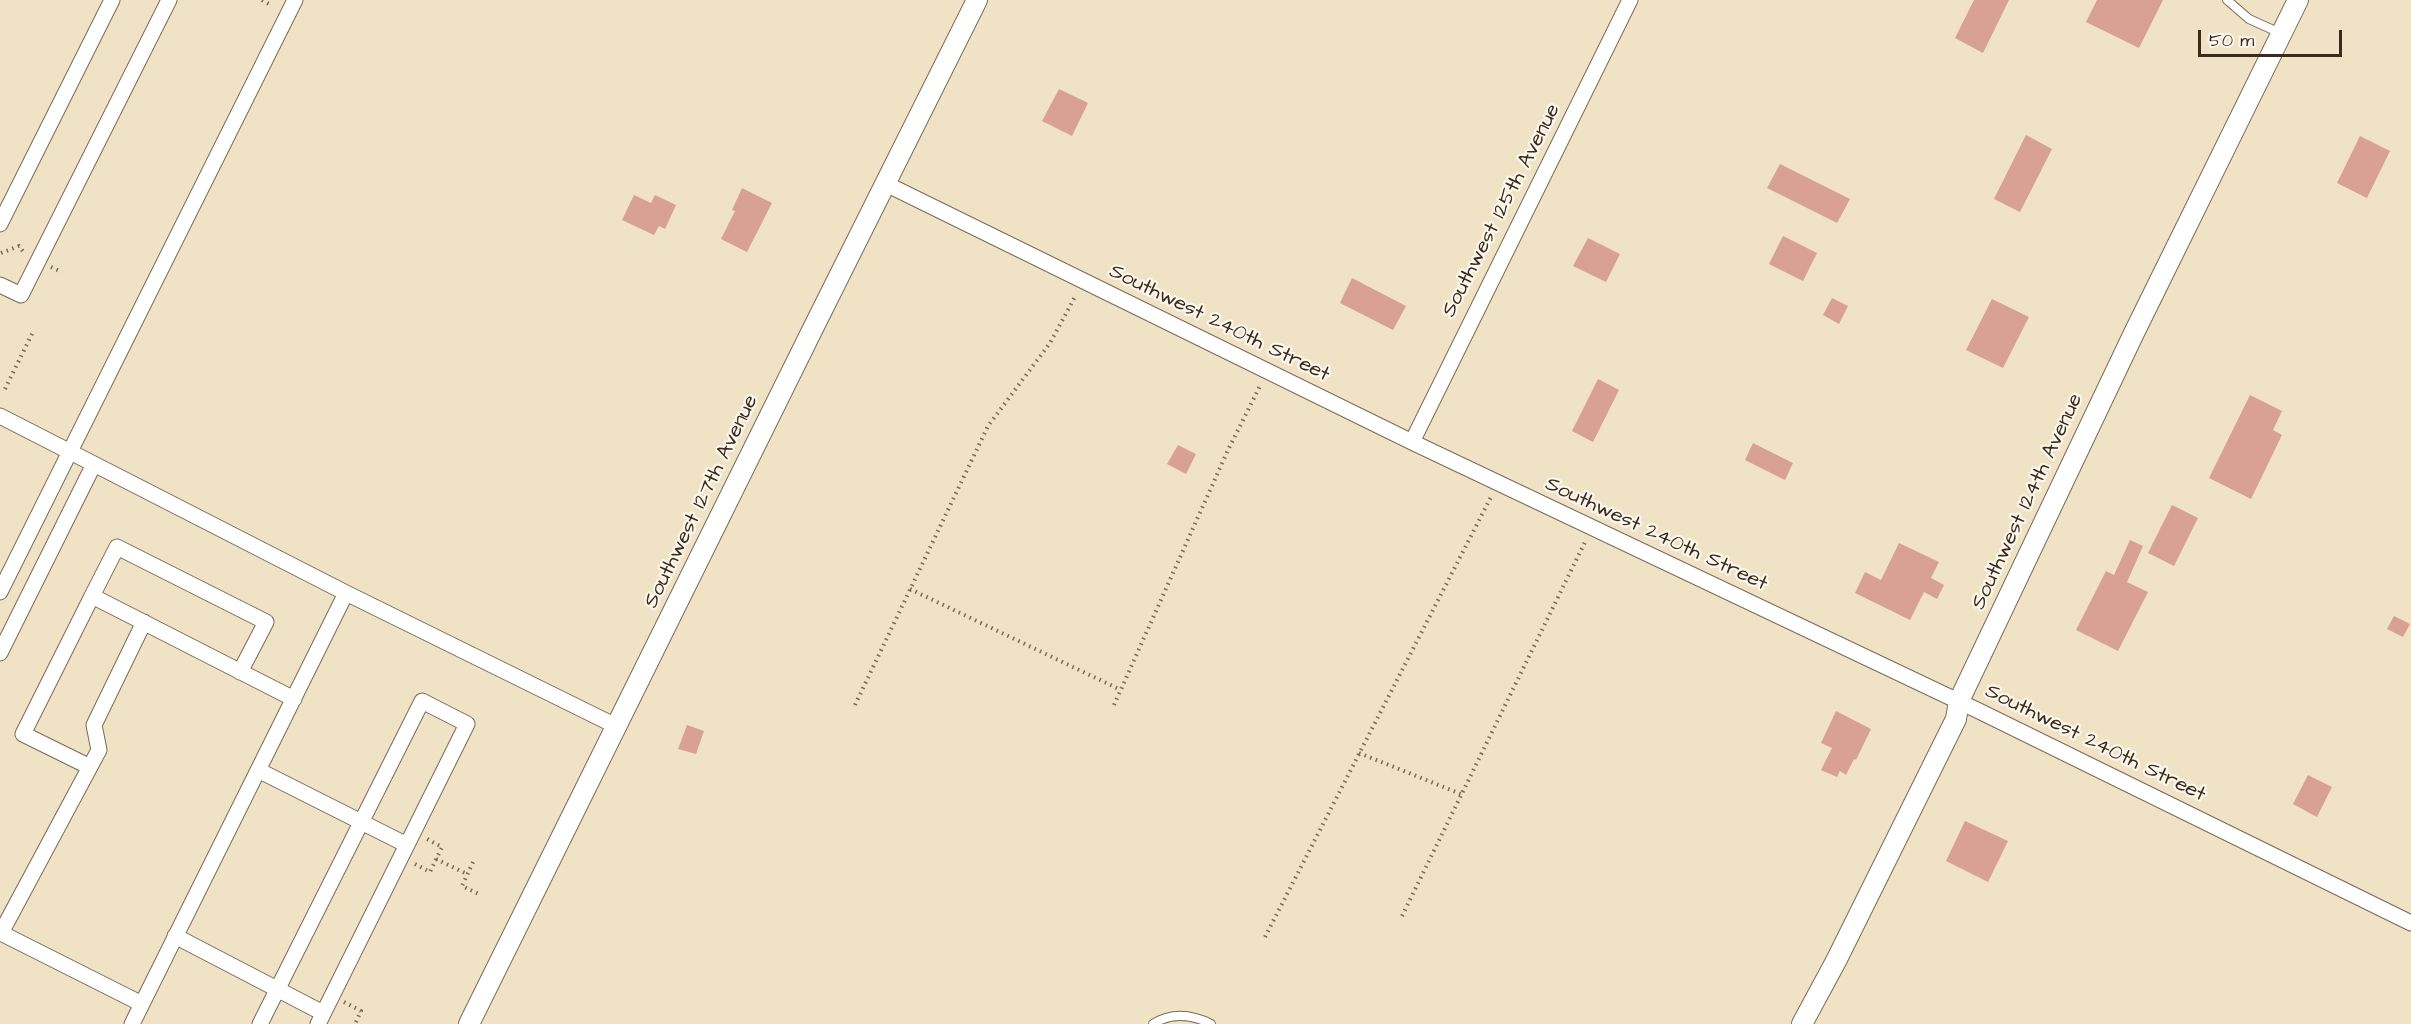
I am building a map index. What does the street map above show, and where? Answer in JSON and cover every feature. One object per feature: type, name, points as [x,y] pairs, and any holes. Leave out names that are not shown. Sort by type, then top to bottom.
[{"type":"street","points":[[0,224],[112,0]]},
{"type":"street","points":[[0,285],[21,295],[169,0]]},
{"type":"street","points":[[0,592],[296,0]]},
{"type":"street","name":"Southwest 127th Avenue","points":[[469,1024],[618,727],[884,183],[977,0]]},
{"type":"street","name":"Southwest 125th Avenue","points":[[1412,442],[1630,0]]},
{"type":"street","name":"Southwest 124th Avenue","points":[[1802,1024],[1836,961],[1951,730],[1956,719],[1959,701],[2134,333],[2298,0]]},
{"type":"street","name":"Southwest 240th Street","points":[[884,183],[1412,442],[1959,701],[2411,923]]},
{"type":"street","points":[[0,416],[346,593],[618,727]]},
{"type":"street","points":[[0,653],[94,464]]},
{"type":"street","points":[[90,767],[22,734],[117,547],[266,622],[240,672]]},
{"type":"street","points":[[132,1024],[346,593]]},
{"type":"street","points":[[92,596],[294,699]]},
{"type":"street","points":[[142,1004],[2,933],[99,750],[94,725],[144,622]]},
{"type":"street","points":[[175,936],[278,989],[320,1018],[467,724],[422,701],[278,989],[261,1024]]},
{"type":"street","points":[[258,770],[407,845]]},
{"type":"lane","points":[[2227,0],[2249,19],[2282,33]]},
{"type":"lane","points":[[1153,1024],[1163,1018],[1177,1015],[1189,1016],[1210,1024]]},
{"type":"path","points":[[262,0],[269,4]]},
{"type":"path","points":[[1,253],[19,246],[22,252],[30,256]]},
{"type":"path","points":[[855,705],[988,426],[1050,343],[1084,282]]},
{"type":"path","points":[[5,389],[33,332]]},
{"type":"path","points":[[1114,705],[1228,450],[1268,372]]},
{"type":"path","points":[[1265,937],[1498,483]]},
{"type":"path","points":[[1402,916],[1593,528]]},
{"type":"path","points":[[910,589],[1121,690]]},
{"type":"path","points":[[1359,753],[1461,794]]},
{"type":"path","points":[[410,861],[430,872],[442,847],[422,837]]},
{"type":"path","points":[[436,859],[467,874]]},
{"type":"path","points":[[473,862],[462,886],[481,895]]},
{"type":"path","points":[[341,1000],[361,1011],[355,1024]]},
{"type":"building","points":[[1974,0],[2009,0],[1983,53],[1955,38]]},
{"type":"building","points":[[2097,0],[2163,0],[2139,48],[2086,22]]},
{"type":"building","points":[[1059,89],[1088,103],[1072,136],[1042,121]]},
{"type":"building","points":[[2026,135],[2052,149],[2020,212],[1994,199]]},
{"type":"building","points":[[2360,136],[2390,151],[2367,198],[2337,183]]},
{"type":"building","points":[[1780,164],[1850,199],[1837,223],[1767,188]]},
{"type":"building","points":[[742,188],[772,203],[747,252],[721,239],[735,211],[732,210]]},
{"type":"building","points":[[634,195],[651,203],[655,195],[676,205],[665,229],[659,226],[654,235],[622,220]]},
{"type":"building","points":[[1783,236],[1817,253],[1803,281],[1769,264]]},
{"type":"building","points":[[1588,238],[1620,254],[1606,282],[1573,266]]},
{"type":"building","points":[[1352,278],[1406,306],[1393,330],[1340,303]]},
{"type":"building","points":[[1832,298],[1848,306],[1839,324],[1823,315]]},
{"type":"building","points":[[1992,299],[2029,317],[2003,368],[1966,350]]},
{"type":"building","points":[[1598,379],[1619,390],[1593,442],[1572,431]]},
{"type":"building","points":[[2250,395],[2282,411],[2273,430],[2282,435],[2251,499],[2209,478]]},
{"type":"building","points":[[1753,443],[1793,463],[1785,480],[1745,460]]},
{"type":"building","points":[[1178,445],[1196,454],[1186,474],[1167,464]]},
{"type":"building","points":[[2172,505],[2198,518],[2174,566],[2148,553]]},
{"type":"building","points":[[2130,540],[2143,546],[2127,582],[2148,592],[2118,651],[2076,630],[2106,571],[2114,575]]},
{"type":"building","points":[[1899,543],[1939,562],[1931,578],[1944,585],[1937,599],[1924,592],[1910,620],[1855,593],[1865,572],[1881,580]]},
{"type":"building","points":[[2394,616],[2410,624],[2403,637],[2387,629]]},
{"type":"building","points":[[1836,711],[1871,729],[1846,775],[1840,771],[1837,777],[1821,770],[1832,748],[1821,743]]},
{"type":"building","points":[[687,725],[704,731],[696,754],[678,749]]},
{"type":"building","points":[[2308,775],[2332,787],[2317,817],[2293,804]]},
{"type":"building","points":[[1965,821],[2008,841],[1988,882],[1946,861]]}]
